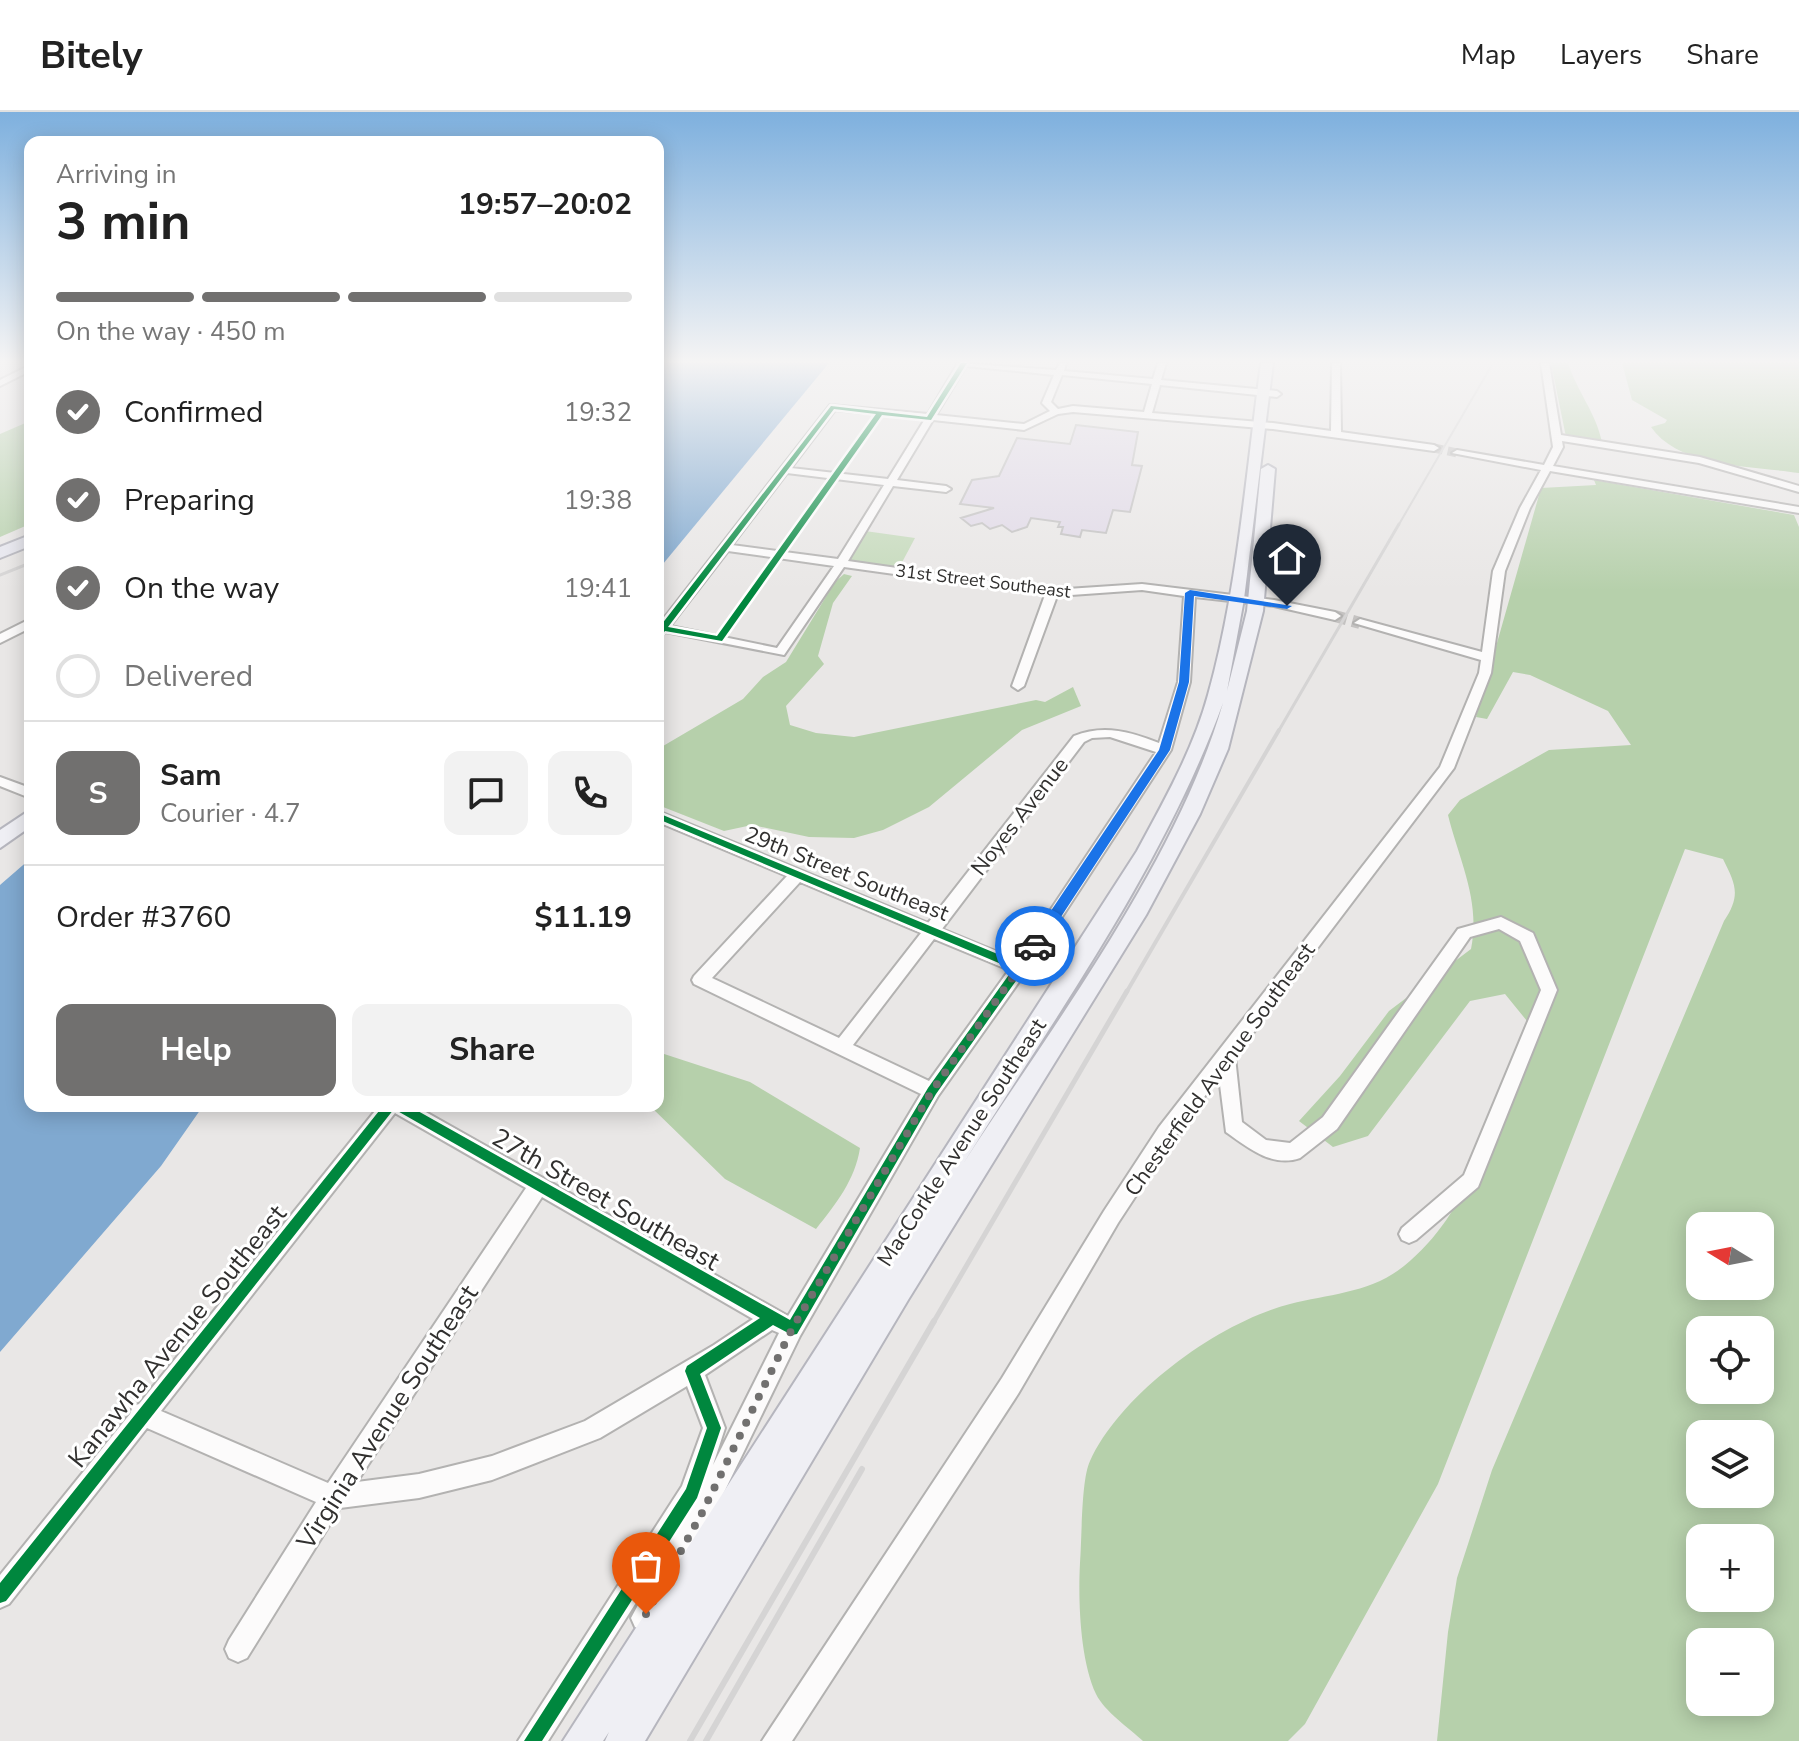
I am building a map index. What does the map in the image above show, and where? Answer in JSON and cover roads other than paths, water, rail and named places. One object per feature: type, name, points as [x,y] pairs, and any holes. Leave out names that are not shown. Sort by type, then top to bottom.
[{"type":"highway","points":[[0,553],[24,543]]},
{"type":"highway","points":[[0,562],[24,552]]},
{"type":"main road","name":"MacCorkle Avenue Southeast","points":[[624,1741],[898,1290],[1138,910],[1190,814],[1219,749],[1241,672],[1265,439]]},
{"type":"main road","name":"MacCorkle Avenue Southeast","points":[[582,1741],[1147,852],[1188,773],[1217,696],[1246,601]]},
{"type":"main road","points":[[0,827],[24,807]]},
{"type":"main road","points":[[0,841],[24,821]]},
{"type":"street","points":[[664,627],[808,439]]},
{"type":"street","points":[[664,632],[780,652],[841,563],[917,439]]},
{"type":"street","points":[[1375,439],[1434,448]]},
{"type":"street","name":"Chesterfield Avenue Southeast","points":[[776,1741],[1010,1386],[1111,1217],[1166,1133],[1447,768],[1485,673],[1498,575],[1509,543],[1558,447],[1557,439]]},
{"type":"street","points":[[1570,439],[1700,460],[1799,489]]},
{"type":"street","points":[[1457,453],[1799,510]]},
{"type":"street","points":[[784,470],[946,489]]},
{"type":"street","name":"31st Street Southeast","points":[[726,547],[1052,593],[1126,586],[1335,616]]},
{"type":"street","points":[[1018,686],[1052,593]]},
{"type":"street","points":[[576,1741],[702,1513],[782,1324],[932,1091],[1020,968],[1164,750],[1184,682],[1190,593]]},
{"type":"street","points":[[1360,623],[1488,658]]},
{"type":"street","points":[[0,639],[24,626]]},
{"type":"street","name":"Noyes Avenue","points":[[842,1047],[1079,739],[1090,733],[1105,732],[1164,750]]},
{"type":"street","points":[[0,781],[24,791]]},
{"type":"street","name":"29th Street Southeast","points":[[664,819],[1020,968]]},
{"type":"street","points":[[797,875],[700,980],[932,1091]]},
{"type":"street","points":[[1226,1056],[1233,1126],[1262,1148],[1293,1152],[1330,1123],[1464,933],[1501,923],[1527,937],[1549,990],[1471,1181],[1409,1234]]},
{"type":"street","name":"Kanawha Avenue Southeast","points":[[0,1595],[141,1414],[385,1112]]},
{"type":"street","name":"27th Street Southeast","points":[[409,1112],[782,1324]]},
{"type":"street","name":"Virginia Avenue Southeast","points":[[238,1649],[333,1497],[538,1186]]},
{"type":"street","points":[[141,1414],[333,1497],[419,1486],[549,1449],[592,1430],[692,1371],[782,1324]]},
{"type":"street","points":[[532,1741],[692,1493],[714,1428],[692,1371]]},
{"type":"water","points":[[664,439],[766,439],[664,563]]},
{"type":"water","points":[[24,864],[24,1112],[199,1112],[161,1166],[0,1352],[0,885]]},
{"type":"tunnel","points":[[1434,448],[1457,453]]},
{"type":"tunnel","points":[[1335,616],[1360,623]]},
{"type":"railway","points":[[1398,526],[1449,439]]},
{"type":"railway","points":[[1278,732],[1399,524]]},
{"type":"railway","points":[[0,575],[24,565]]},
{"type":"railway","points":[[1126,993],[1279,730]]},
{"type":"railway","points":[[933,1323],[1127,991]]},
{"type":"railway","points":[[690,1741],[934,1321]]},
{"type":"railway","points":[[706,1741],[862,1469]]}]
